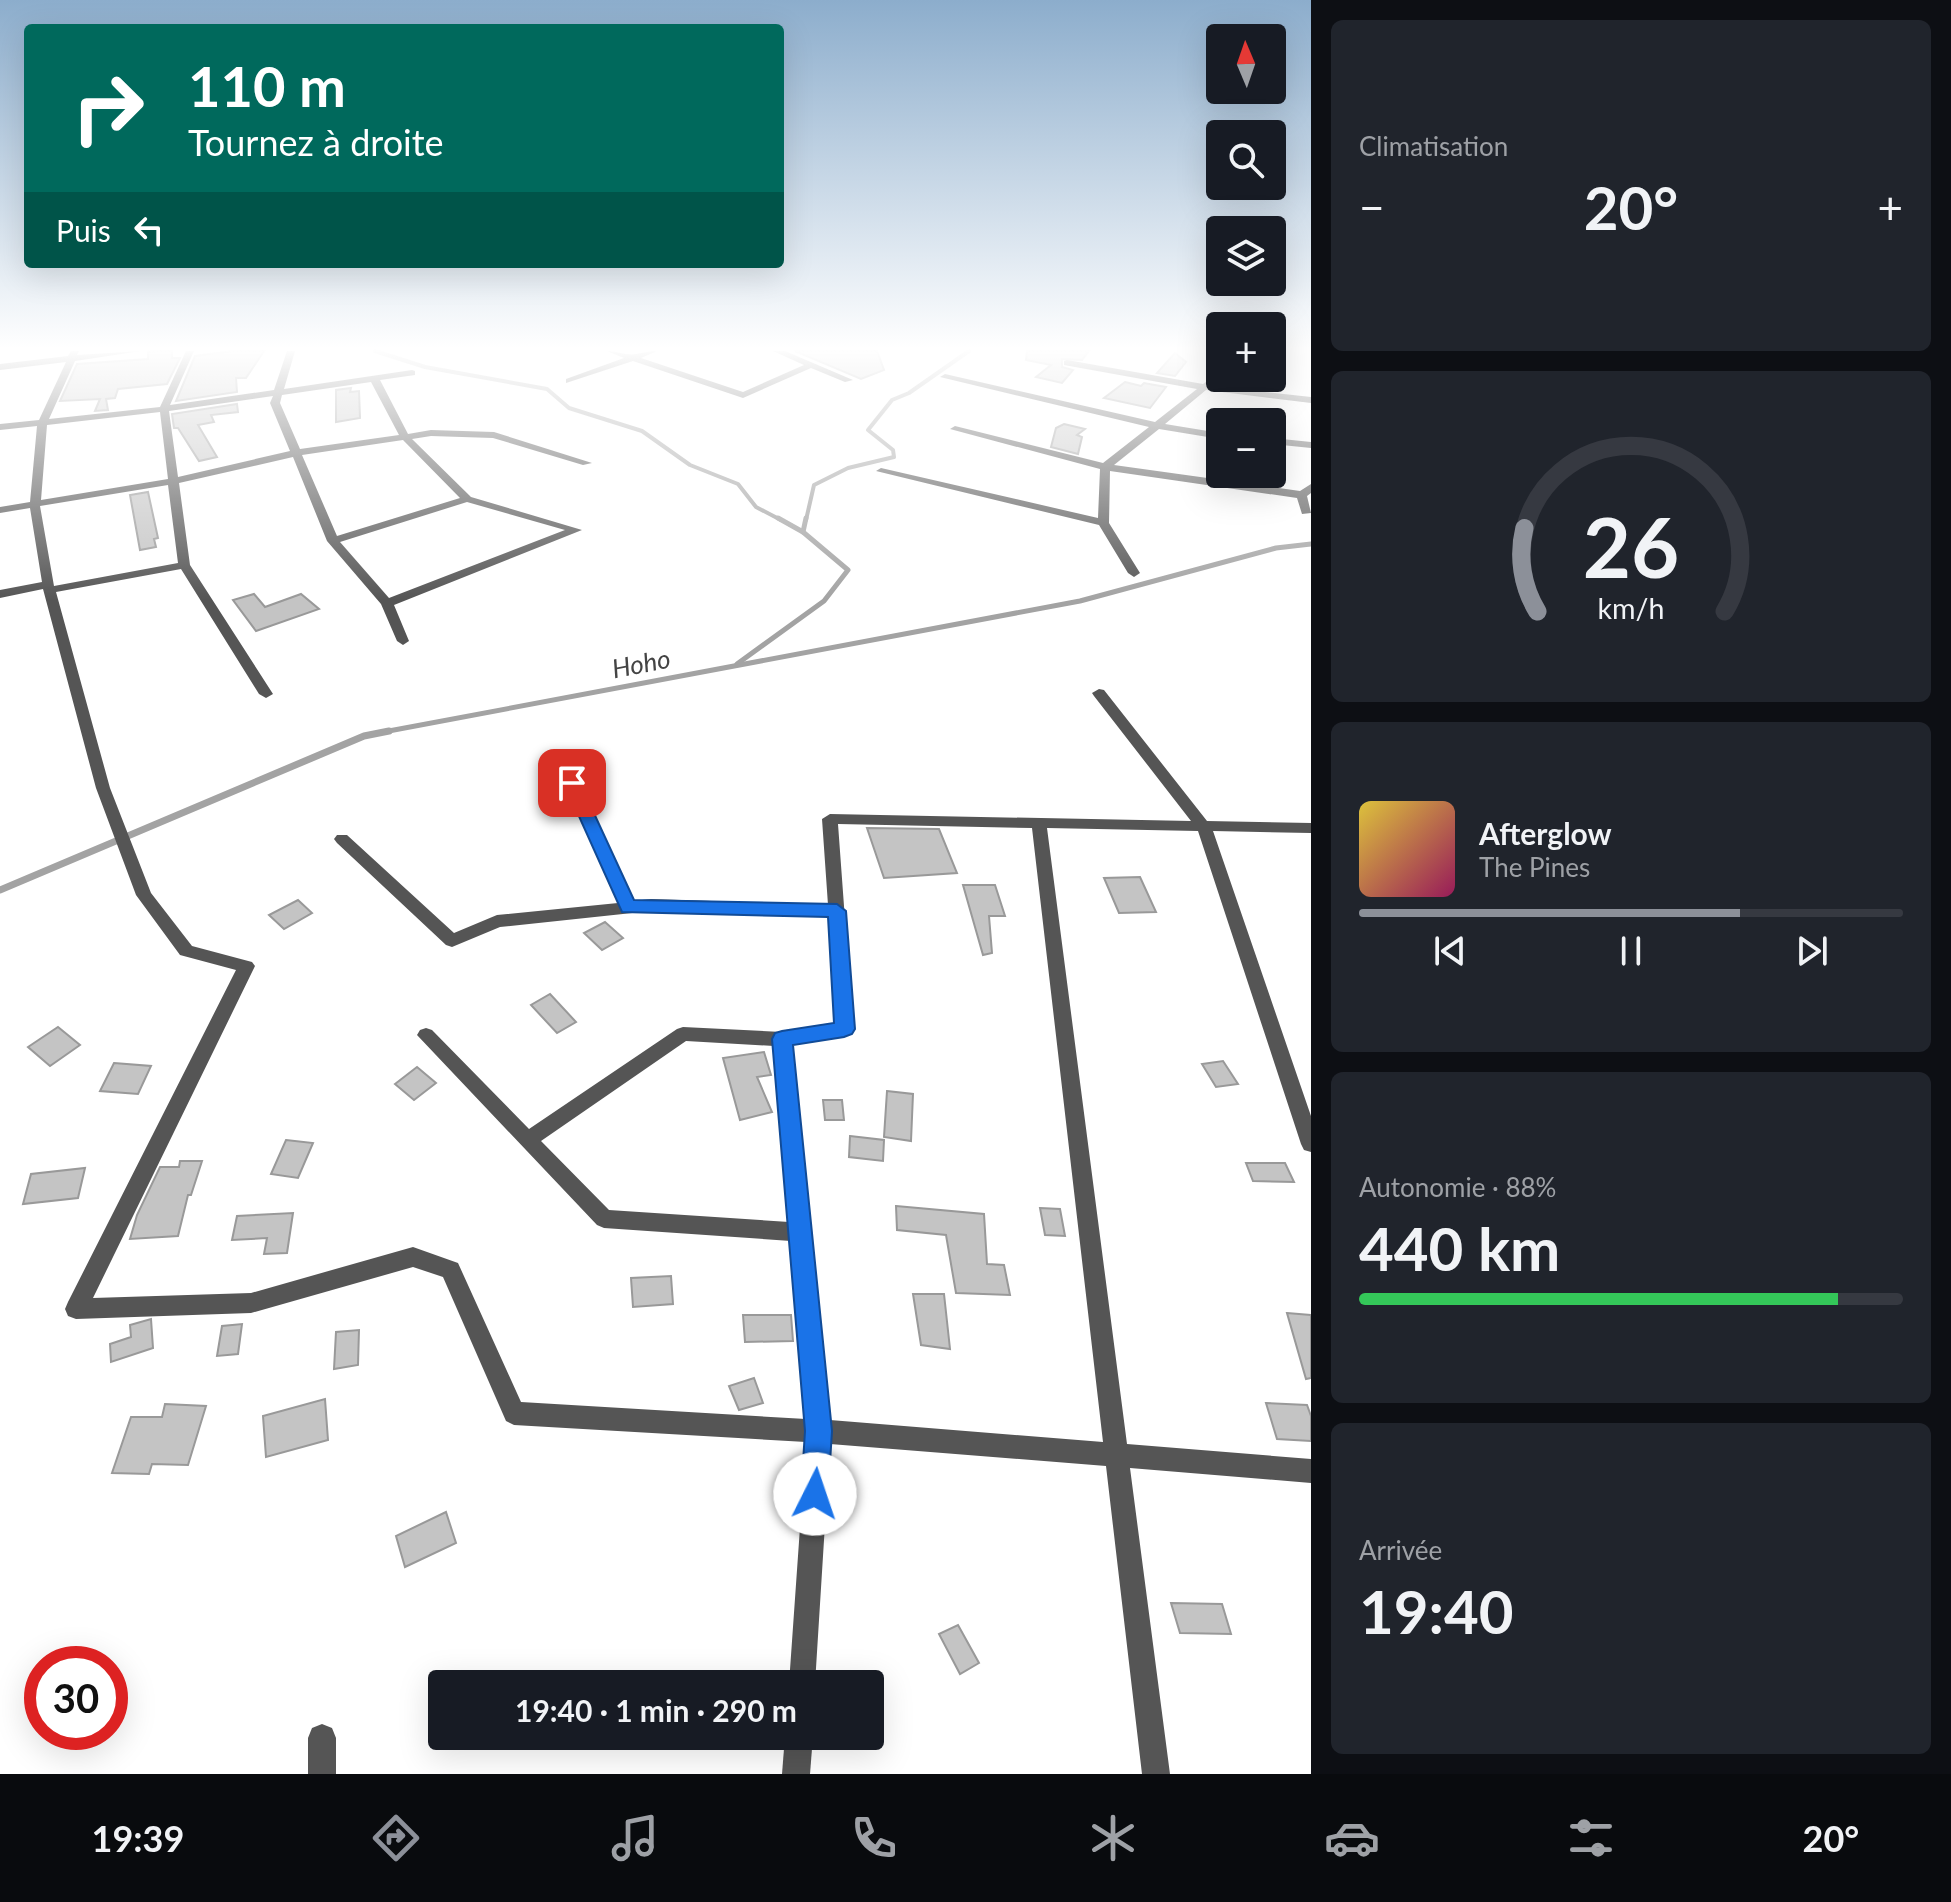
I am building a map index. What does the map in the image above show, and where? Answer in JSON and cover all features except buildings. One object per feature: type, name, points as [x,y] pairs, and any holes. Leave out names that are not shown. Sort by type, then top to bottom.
[{"type":"street","points":[[41,434],[35,506],[49,587],[103,788],[144,895],[186,951],[246,966],[76,1309],[251,1303],[413,1257],[450,1270],[514,1413],[819,1431],[1311,1471]]},
{"type":"street","points":[[167,434],[184,565],[266,694]]},
{"type":"street","points":[[288,434],[333,541],[387,603],[403,641]]},
{"type":"street","points":[[0,510],[172,481],[296,453],[424,434]]},
{"type":"street","points":[[456,434],[494,435],[587,463]]},
{"type":"street","points":[[974,434],[1105,467],[1306,491],[1306,512]]},
{"type":"street","points":[[1105,467],[1148,434]]},
{"type":"street","points":[[387,603],[576,530],[467,499],[404,436]]},
{"type":"street","points":[[1286,442],[1311,445]]},
{"type":"street","points":[[1105,467],[1103,523],[1134,573]]},
{"type":"street","points":[[881,471],[1103,523]]},
{"type":"street","points":[[333,541],[467,499]]},
{"type":"street","points":[[0,594],[184,565]]},
{"type":"street","points":[[1099,693],[1204,827],[1311,1144]]},
{"type":"street","points":[[572,783],[628,907]]},
{"type":"street","points":[[528,1140],[683,1034],[782,1039],[844,1029],[830,819],[1311,828]]},
{"type":"street","points":[[1039,823],[1156,1774]]},
{"type":"street","points":[[342,839],[452,941],[497,921],[651,905],[837,911]]},
{"type":"street","points":[[426,1035],[604,1219],[800,1232]]},
{"type":"street","points":[[782,1039],[819,1431],[803,1670]]},
{"type":"street","points":[[322,1738],[322,1774]]},
{"type":"street","points":[[796,1774],[798,1750]]},
{"type":"waterway","points":[[646,434],[690,465],[738,484],[756,507],[781,520]]},
{"type":"waterway","points":[[806,520],[814,485],[848,468],[894,457],[893,450],[873,434]]},
{"type":"waterway","points":[[778,518],[803,532]]},
{"type":"waterway","points":[[803,532],[806,518]]},
{"type":"waterway","points":[[737,664],[824,601],[848,570],[803,532]]},
{"type":"waterway","name":"Hoho","points":[[378,733],[1080,601],[1276,548],[1311,544]]},
{"type":"waterway","name":"Hoho","points":[[0,890],[364,736],[389,731]]},
{"type":"route","points":[[572,783],[628,907],[651,905],[837,911],[844,1029],[782,1039],[819,1431],[815,1494]]}]
